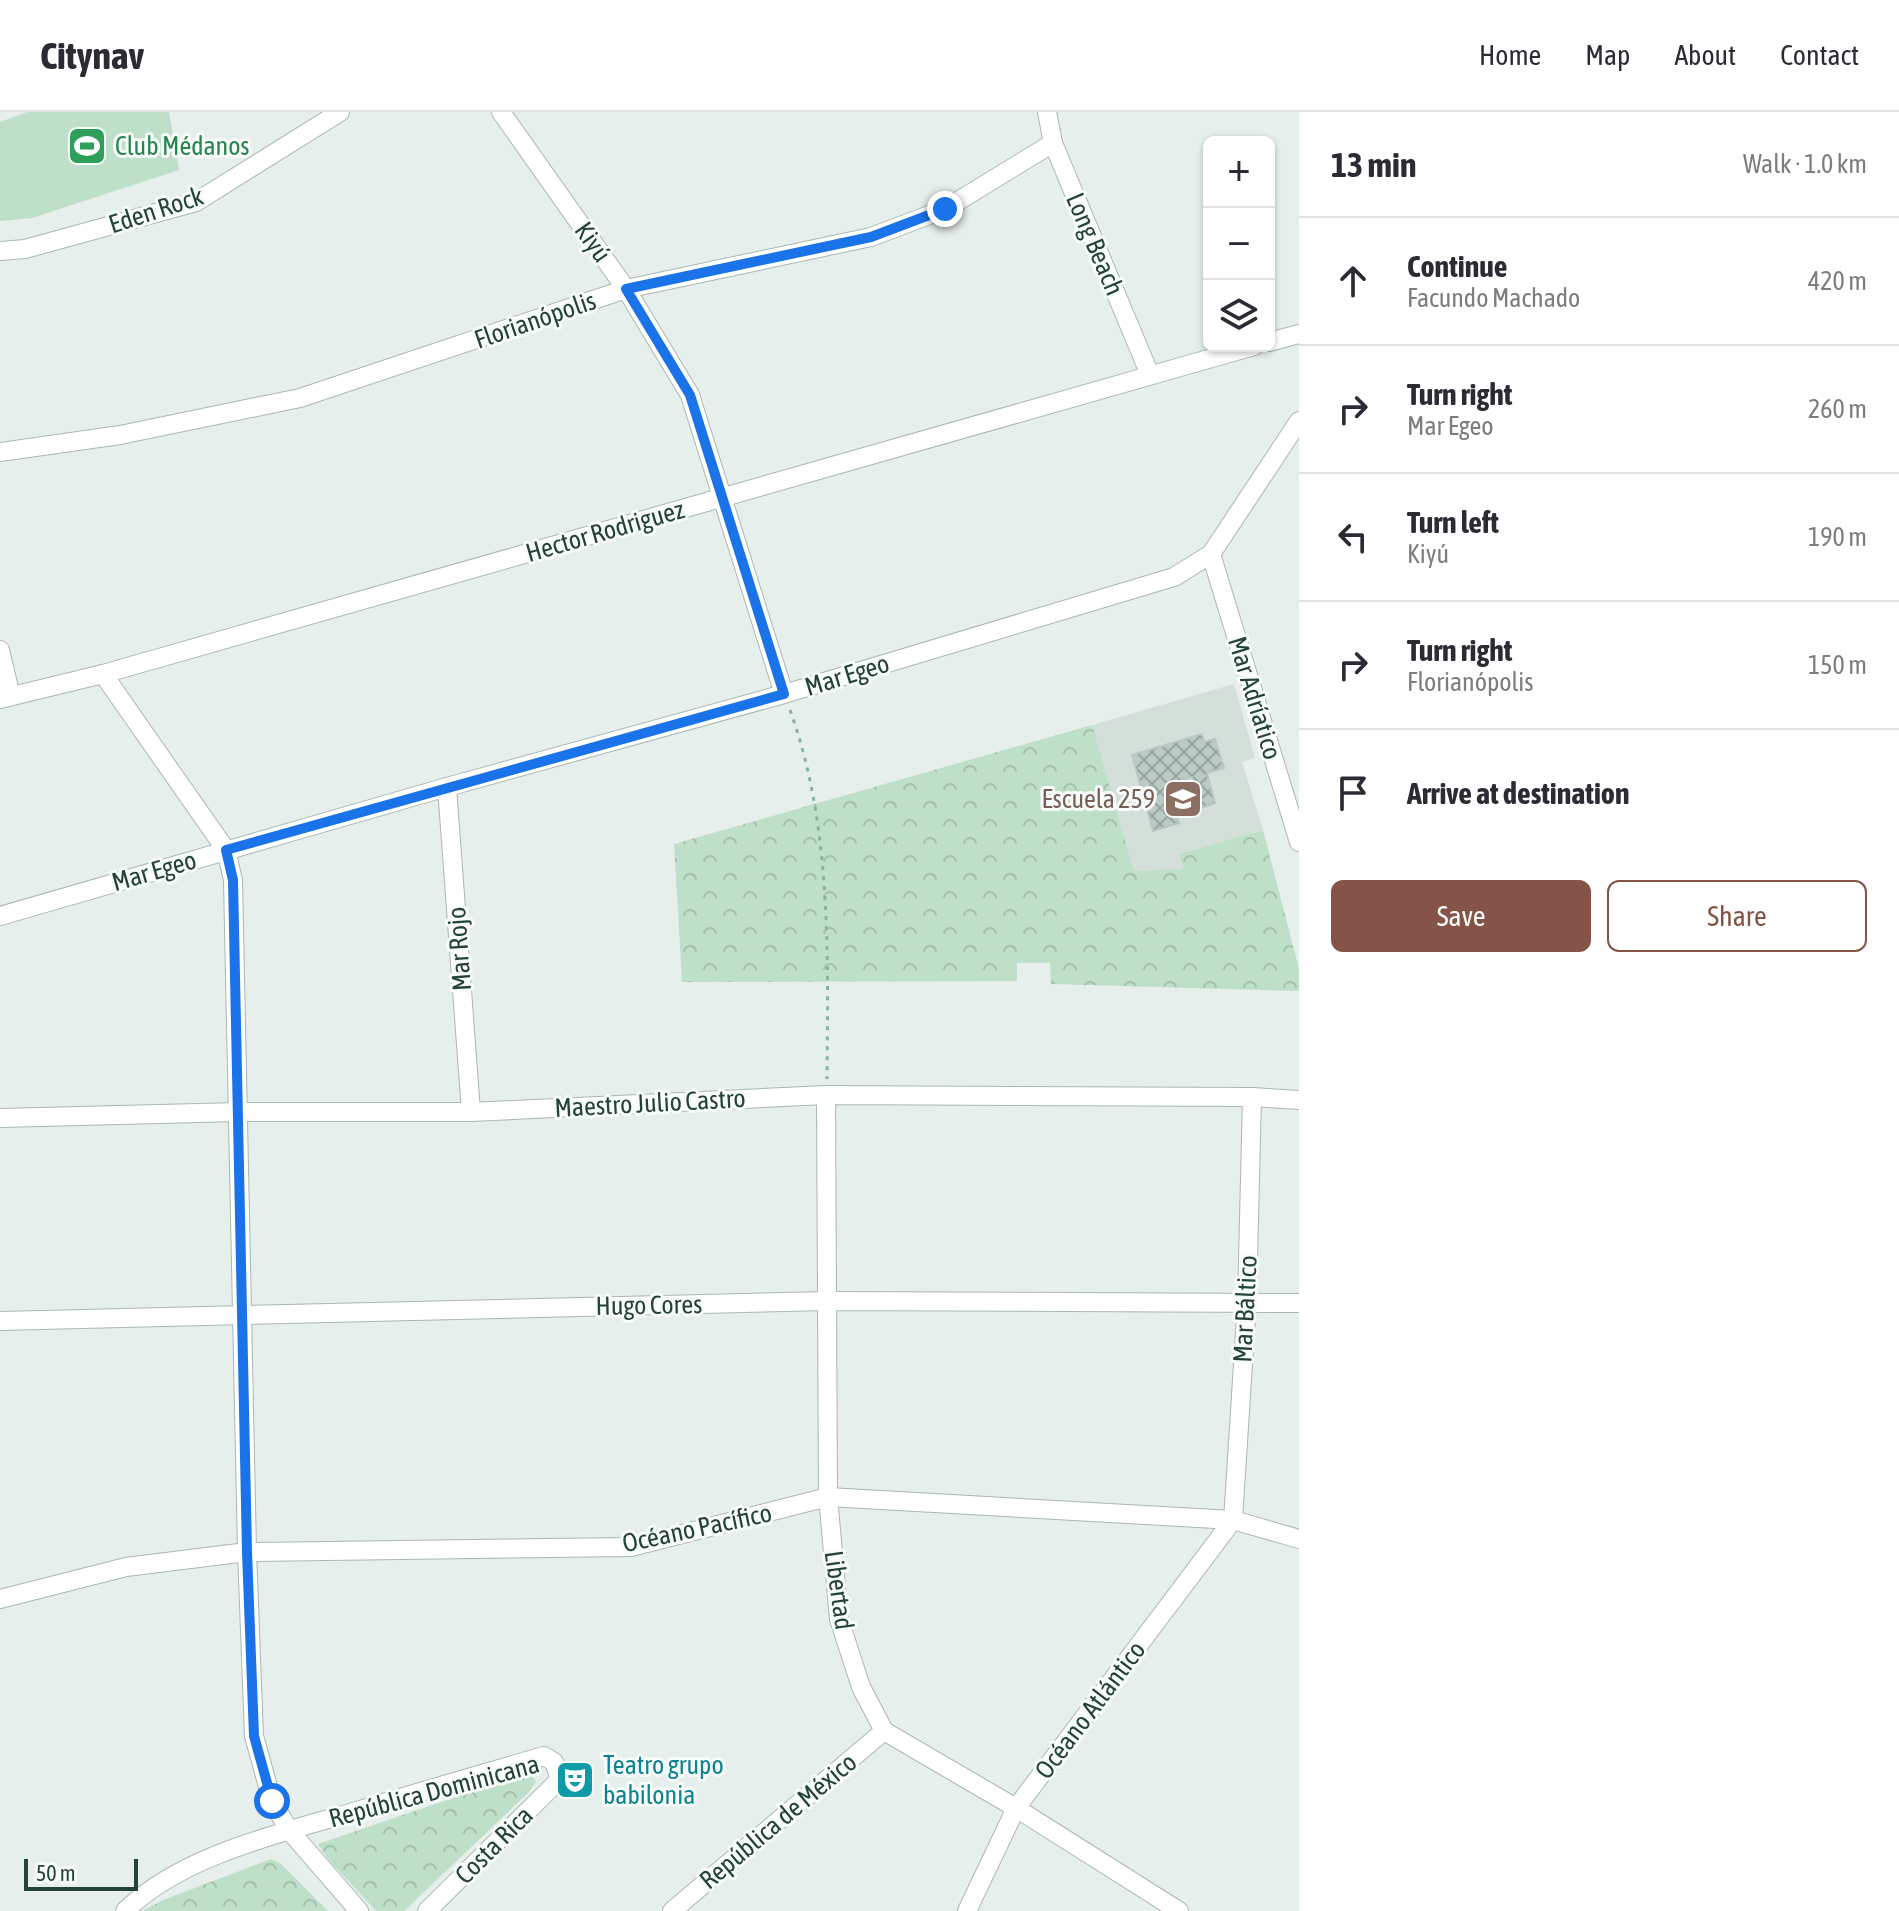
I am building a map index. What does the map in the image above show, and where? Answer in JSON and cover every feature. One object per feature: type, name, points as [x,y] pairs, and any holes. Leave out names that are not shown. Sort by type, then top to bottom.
[{"type":"street","name":"Eden Rock","points":[[0,251],[25,249],[196,202],[340,112]]},
{"type":"street","name":"Kiyú","points":[[501,112],[626,289],[690,395],[784,694]]},
{"type":"street","name":"Long Beach","points":[[1047,112],[1053,143],[1150,375]]},
{"type":"street","name":"Florianópolis","points":[[0,452],[120,435],[300,398],[626,289],[871,237],[945,209],[1053,143]]},
{"type":"street","points":[[1275,340],[1299,334]]},
{"type":"street","name":"Hector Rodriguez","points":[[6,698],[103,674],[1232,352]]},
{"type":"street","name":"Mar Egeo","points":[[0,916],[784,694],[1174,577],[1211,554],[1299,421]]},
{"type":"street","name":"Mar Adríatico","points":[[1211,554],[1299,842]]},
{"type":"street","points":[[0,650],[6,698]]},
{"type":"street","points":[[103,674],[226,850],[233,880],[247,1552],[254,1736],[272,1801],[289,1830],[359,1911]]},
{"type":"street","name":"Mar Rojo","points":[[447,787],[471,1112]]},
{"type":"street","name":"Maestro Julio Castro","points":[[0,1118],[239,1112],[471,1112],[826,1095],[1252,1097],[1299,1100]]},
{"type":"street","name":"Libertad","points":[[826,1095],[828,1497],[839,1619],[861,1687],[884,1731]]},
{"type":"street","name":"Mar Báltico","points":[[1233,1520],[1247,1302],[1252,1097]]},
{"type":"street","name":"Hugo Cores","points":[[0,1321],[827,1301],[1299,1303]]},
{"type":"street","name":"Océano Pacífico","points":[[0,1599],[126,1567],[247,1552],[631,1547],[828,1497],[1233,1520],[1299,1539]]},
{"type":"street","name":"Océano Atlántico","points":[[967,1911],[1016,1808],[1233,1520]]},
{"type":"street","points":[[884,1731],[1016,1808],[1179,1911]]},
{"type":"street","name":"República de México","points":[[672,1911],[884,1731]]},
{"type":"street","name":"República Dominicana","points":[[125,1911],[143,1893],[201,1862],[289,1830],[544,1756],[554,1762],[560,1779]]},
{"type":"street","name":"Costa Rica","points":[[427,1911],[560,1779]]},
{"type":"path","points":[[784,694],[804,748],[819,838],[828,993],[826,1095]]},
{"type":"shaded area","name":"Escuela 259","points":[[1234,684],[1255,758],[1242,762],[1263,830],[1179,854],[1183,870],[1134,871],[1092,725]]},
{"type":"green space","name":"Club Médanos","points":[[27,112],[169,112],[179,170],[32,218],[0,221],[0,122]]},
{"type":"green space","points":[[1092,725],[1134,871],[1183,869],[1179,854],[1263,830],[1299,969],[1299,991],[1051,984],[1050,963],[1017,963],[1017,981],[682,982],[674,844]]},
{"type":"green space","points":[[532,1776],[536,1782],[528,1793],[404,1911],[376,1911],[318,1844],[508,1779]]},
{"type":"green space","points":[[271,1859],[280,1863],[328,1911],[142,1911],[163,1900]]},
{"type":"building","points":[[1202,734],[1204,742],[1215,739],[1224,768],[1207,773],[1215,803],[1201,808],[1192,777],[1168,785],[1179,823],[1153,831],[1132,755]]},
{"type":"place","name":"Club Médanos","points":[[87,146]]},
{"type":"place","name":"Escuela 259","points":[[1183,799]]},
{"type":"place","name":"Teatro grupo babilonia","points":[[575,1780]]},
{"type":"route","points":[[272,1801],[254,1736],[247,1552],[233,880],[226,850],[784,694],[690,395],[626,289],[871,237],[945,209]]}]
